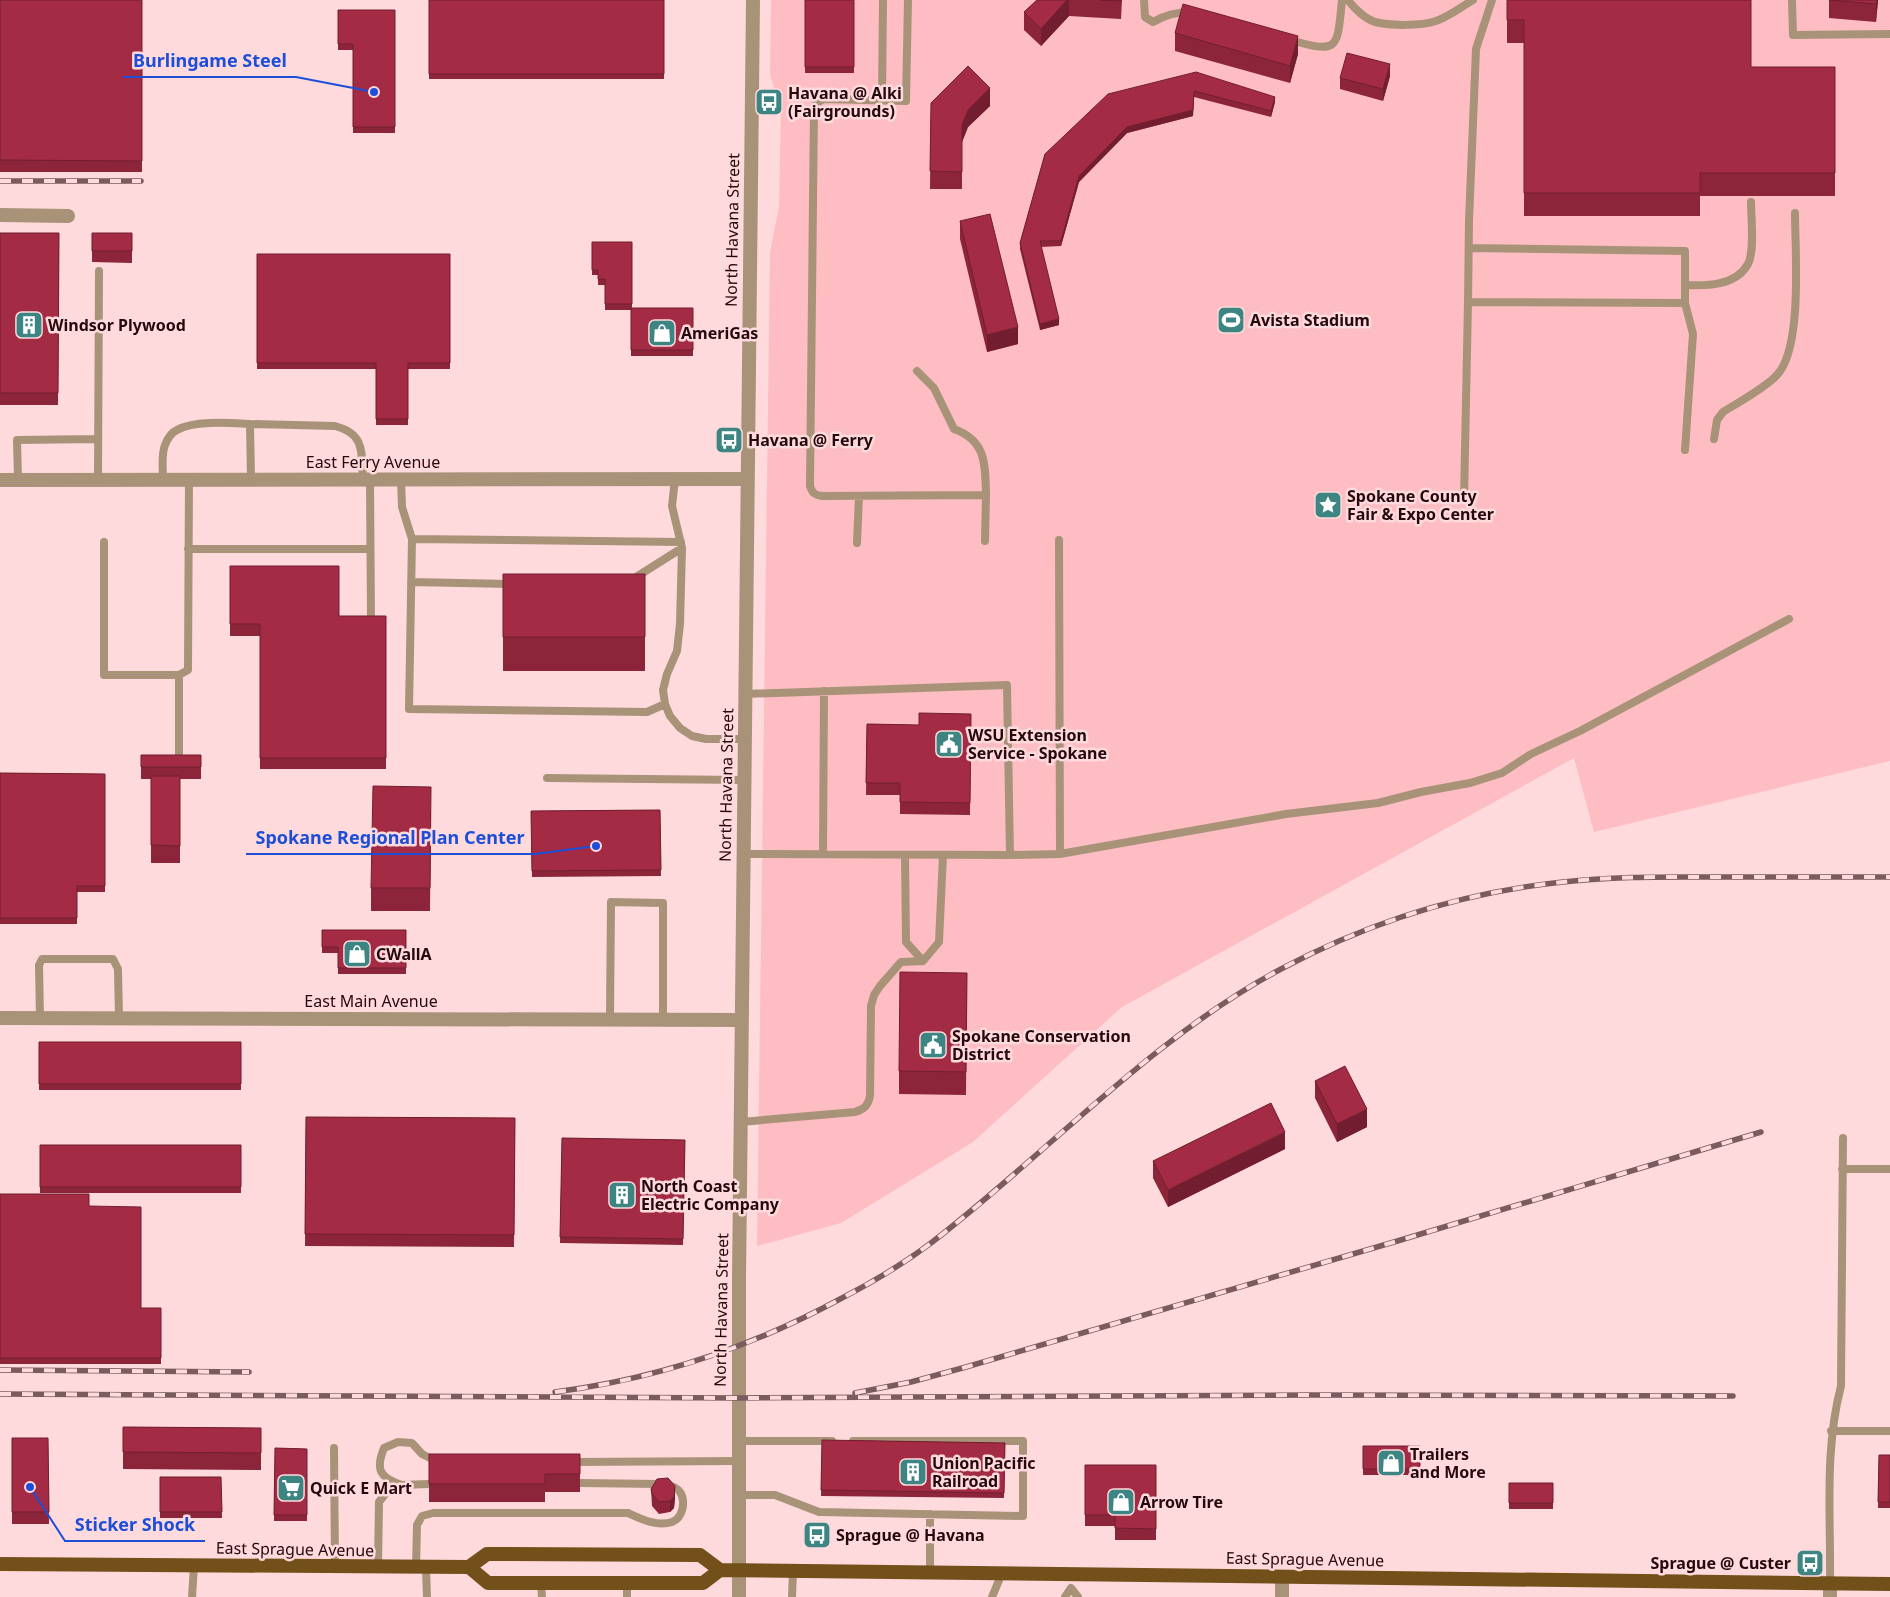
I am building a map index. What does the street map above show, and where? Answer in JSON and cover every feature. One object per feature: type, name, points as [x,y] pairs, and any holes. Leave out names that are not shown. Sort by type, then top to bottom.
[{"type":"main road","points":[[469,1568],[487,1554],[700,1555],[720,1570]]},
{"type":"main road","name":"East Sprague Avenue","points":[[0,1564],[469,1568],[488,1582],[541,1590],[627,1590],[703,1582],[720,1570],[1282,1576],[1830,1590],[1890,1584]]},
{"type":"street","name":"North Havana Street","points":[[738,1597],[740,1122],[752,0]]},
{"type":"street","points":[[0,215],[68,216]]},
{"type":"street","name":"East Ferry Avenue","points":[[0,480],[746,479]]},
{"type":"street","name":"East Main Avenue","points":[[0,1018],[741,1020]]},
{"type":"street","points":[[1282,1576],[1282,1597]]},
{"type":"lane","points":[[882,100],[883,0]]},
{"type":"lane","points":[[908,0],[906,100],[823,99],[816,104],[813,114],[810,486],[811,491],[816,495],[986,496]]},
{"type":"lane","points":[[1144,0],[1145,17],[1153,22],[1164,16],[1180,12],[1201,14]]},
{"type":"lane","points":[[1284,38],[1321,48],[1328,48],[1332,45],[1339,32],[1342,0]]},
{"type":"lane","points":[[1348,0],[1367,18],[1375,22],[1424,24],[1450,15],[1473,0]]},
{"type":"lane","points":[[1464,500],[1469,248],[1476,49],[1492,0]]},
{"type":"lane","points":[[1792,0],[1793,34],[1890,34]]},
{"type":"lane","points":[[1685,285],[1711,286],[1726,281],[1739,273],[1748,263],[1751,251],[1751,202]]},
{"type":"lane","points":[[1714,439],[1717,420],[1723,412],[1778,375],[1788,357],[1795,303],[1795,213]]},
{"type":"lane","points":[[1469,248],[1685,251],[1685,303],[1693,334],[1685,450]]},
{"type":"lane","points":[[98,480],[99,271]]},
{"type":"lane","points":[[1468,302],[1685,303]]},
{"type":"lane","points":[[916,371],[934,388],[954,428],[976,441],[984,460],[986,496],[985,541]]},
{"type":"lane","points":[[163,480],[165,446],[171,435],[177,430],[224,422],[346,428],[357,439],[366,479],[370,549],[371,621]]},
{"type":"lane","points":[[250,424],[251,480]]},
{"type":"lane","points":[[18,480],[17,440],[98,439]]},
{"type":"lane","points":[[401,479],[402,507],[412,539],[409,709],[647,712],[665,704]]},
{"type":"lane","points":[[675,479],[672,506],[681,545],[680,624],[677,651],[667,674],[663,690],[665,704],[670,716],[680,728],[692,736],[706,739],[744,739]]},
{"type":"lane","points":[[104,542],[104,676],[179,676],[188,670],[189,480]]},
{"type":"lane","points":[[857,543],[858,496]]},
{"type":"lane","points":[[412,539],[681,545]]},
{"type":"lane","points":[[1058,540],[1060,854]]},
{"type":"lane","points":[[628,581],[635,579],[681,545]]},
{"type":"lane","points":[[188,549],[370,549]]},
{"type":"lane","points":[[412,582],[521,584]]},
{"type":"lane","points":[[743,854],[1060,854],[1286,814],[1378,803],[1421,792],[1470,783],[1502,773],[1531,754],[1580,731],[1790,619]]},
{"type":"lane","points":[[179,676],[179,758]]},
{"type":"lane","points":[[744,694],[1007,685],[1010,854]]},
{"type":"lane","points":[[823,854],[824,691]]},
{"type":"lane","points":[[547,778],[744,780]]},
{"type":"lane","points":[[905,854],[906,942],[923,961]]},
{"type":"lane","points":[[740,1122],[855,1112],[863,1110],[868,1104],[870,1096],[871,1006],[874,995],[902,962],[923,961],[939,942],[943,854]]},
{"type":"lane","points":[[610,1019],[611,902],[628,902],[663,903],[663,1020]]},
{"type":"lane","points":[[40,1018],[39,966],[42,959],[113,959],[118,969],[119,1018]]},
{"type":"lane","points":[[1830,1590],[1829,1462],[1831,1431],[1841,1386],[1843,1138]]},
{"type":"lane","points":[[1842,1169],[1890,1169]]},
{"type":"lane","points":[[1831,1431],[1890,1431]]},
{"type":"lane","points":[[738,1495],[775,1494],[819,1512],[1023,1516],[1023,1440],[846,1441]]},
{"type":"lane","points":[[738,1442],[836,1441]]},
{"type":"lane","points":[[429,1484],[402,1484],[387,1480],[381,1473],[380,1459],[384,1448],[398,1442],[412,1443],[422,1454],[437,1462],[446,1462]]},
{"type":"lane","points":[[334,1448],[335,1567]]},
{"type":"lane","points":[[563,1462],[738,1461]]},
{"type":"lane","points":[[427,1597],[421,1568],[417,1525],[422,1516],[428,1514],[628,1513],[659,1524],[673,1522],[680,1515],[684,1505],[680,1492],[672,1486],[659,1484],[580,1483]]},
{"type":"lane","points":[[378,1568],[379,1502],[389,1489],[402,1484]]},
{"type":"lane","points":[[930,1514],[930,1572]]},
{"type":"lane","points":[[192,1597],[194,1566]]},
{"type":"lane","points":[[792,1597],[793,1570]]},
{"type":"lane","points":[[992,1597],[1002,1573]]},
{"type":"lane","points":[[1064,1597],[1071,1588],[1071,1574]]},
{"type":"lane","points":[[1071,1588],[1078,1597]]},
{"type":"shaded area","name":"Spokane County Fair & Expo Center","points":[[771,0],[1890,0],[1890,761],[1594,832],[1574,758],[1122,1007],[973,1142],[841,1223],[757,1246],[770,252],[779,207],[781,108],[770,75]]},
{"type":"building","points":[[0,0],[142,0],[142,161],[0,160]]},
{"type":"building","points":[[429,0],[664,0],[664,74],[429,74]]},
{"type":"building","points":[[805,0],[854,0],[854,67],[805,67]]},
{"type":"building","points":[[1037,0],[1067,0],[1041,29],[1024,12]]},
{"type":"building","points":[[1507,0],[1751,0],[1751,67],[1835,67],[1835,173],[1700,173],[1700,193],[1524,193],[1524,20],[1507,20]]},
{"type":"building","points":[[1829,0],[1877,0],[1876,4]]},
{"type":"building","points":[[1183,4],[1298,36],[1290,66],[1175,33]]},
{"type":"building","points":[[338,10],[395,10],[395,127],[353,127],[353,44],[338,44]]},
{"type":"building","points":[[1347,53],[1390,64],[1383,89],[1340,78]]},
{"type":"building","points":[[968,66],[990,88],[968,110],[962,125],[962,172],[930,171],[931,103]]},
{"type":"building","points":[[1196,72],[1275,97],[1271,111],[1194,91],[1193,110],[1127,127],[1079,176],[1061,241],[1040,241],[1059,319],[1040,324],[1020,243],[1045,154],[1108,94]]},
{"type":"building","points":[[990,214],[1018,327],[987,335],[960,221]]},
{"type":"building","name":"Windsor Plywood","points":[[0,233],[59,233],[58,393],[0,393]]},
{"type":"building","points":[[92,233],[132,233],[132,251],[92,251]]},
{"type":"building","points":[[592,242],[632,242],[632,304],[605,304],[605,279],[598,279],[598,270],[592,270]]},
{"type":"building","points":[[257,254],[450,254],[450,363],[408,363],[408,419],[376,419],[376,363],[257,363]]},
{"type":"building","points":[[631,308],[693,308],[693,350],[631,350]]},
{"type":"building","points":[[230,566],[339,566],[339,616],[386,616],[386,758],[260,758],[260,624],[230,624]]},
{"type":"building","points":[[503,574],[645,574],[645,637],[503,637]]},
{"type":"building","points":[[919,713],[971,714],[970,803],[900,802],[900,783],[866,783],[867,724],[919,725]]},
{"type":"building","points":[[141,755],[201,755],[201,767],[141,767]]},
{"type":"building","points":[[0,773],[105,774],[105,886],[77,886],[77,918],[0,918]]},
{"type":"building","points":[[151,776],[180,776],[180,846],[151,845]]},
{"type":"building","points":[[373,786],[431,787],[430,888],[371,888]]},
{"type":"building","points":[[660,810],[661,870],[532,871],[531,811]]},
{"type":"building","points":[[322,930],[406,930],[406,968],[338,968],[338,947],[322,947]]},
{"type":"building","name":"Spokane Conservation District","points":[[900,972],[967,973],[966,1072],[899,1071]]},
{"type":"building","points":[[39,1042],[241,1042],[241,1084],[39,1084]]},
{"type":"building","points":[[1345,1066],[1367,1109],[1337,1124],[1315,1081]]},
{"type":"building","points":[[1271,1103],[1285,1132],[1168,1190],[1153,1161]]},
{"type":"building","points":[[306,1117],[515,1118],[514,1235],[305,1234]]},
{"type":"building","name":"North Coast Electric Company","points":[[562,1138],[685,1140],[683,1239],[560,1237]]},
{"type":"building","points":[[40,1145],[241,1145],[241,1187],[40,1187]]},
{"type":"building","points":[[0,1194],[89,1194],[89,1206],[141,1207],[141,1308],[161,1308],[161,1358],[0,1358]]},
{"type":"building","points":[[123,1427],[261,1428],[261,1453],[123,1452]]},
{"type":"building","points":[[12,1438],[48,1438],[49,1512],[12,1512]]},
{"type":"building","name":"Union Pacific Railroad","points":[[822,1440],[1005,1443],[1004,1493],[821,1490]]},
{"type":"building","name":"Trailers and More","points":[[1363,1446],[1420,1446],[1420,1469],[1363,1469]]},
{"type":"building","name":"Quick E Mart","points":[[275,1448],[307,1449],[307,1515],[274,1515]]},
{"type":"building","points":[[429,1454],[580,1454],[580,1474],[545,1474],[545,1484],[429,1484]]},
{"type":"building","points":[[1879,1455],[1890,1455],[1890,1502],[1878,1502]]},
{"type":"building","name":"Arrow Tire","points":[[1085,1465],[1156,1465],[1156,1529],[1115,1528],[1115,1515],[1085,1515]]},
{"type":"building","points":[[160,1477],[221,1477],[222,1512],[160,1512]]},
{"type":"building","points":[[668,1478],[675,1486],[674,1497],[670,1501],[659,1502],[652,1494],[651,1489],[657,1479]]},
{"type":"building","points":[[1509,1483],[1553,1483],[1553,1503],[1509,1503]]},
{"type":"railway","points":[[0,181],[141,181]]},
{"type":"railway","points":[[555,1392],[630,1379],[739,1346],[808,1316],[865,1286],[931,1243],[1017,1172],[1101,1098],[1188,1029],[1233,997],[1314,952],[1383,923],[1490,893],[1582,880],[1660,877],[1890,877]]},
{"type":"railway","points":[[855,1393],[911,1382],[966,1367],[1761,1132]]},
{"type":"railway","points":[[0,1370],[249,1372]]},
{"type":"railway","points":[[0,1394],[738,1398],[1308,1395],[1733,1396]]},
{"type":"place","name":"Burlingame Steel","points":[[374,92]]},
{"type":"place","name":"Havana @ Alki (Fairgrounds)","points":[[769,102]]},
{"type":"place","name":"Avista Stadium","points":[[1231,320]]},
{"type":"place","name":"Windsor Plywood","points":[[29,325]]},
{"type":"place","name":"AmeriGas","points":[[662,333]]},
{"type":"place","name":"Havana @ Ferry","points":[[729,440]]},
{"type":"place","name":"Spokane County Fair & Expo Center","points":[[1328,505]]},
{"type":"place","name":"WSU Extension Service - Spokane","points":[[949,744]]},
{"type":"place","name":"Spokane Regional Plan Center","points":[[596,846]]},
{"type":"place","name":"CWallA","points":[[357,954]]},
{"type":"place","name":"Spokane Conservation District","points":[[933,1045]]},
{"type":"place","name":"North Coast Electric Company","points":[[622,1195]]},
{"type":"place","name":"Trailers and More","points":[[1391,1463]]},
{"type":"place","name":"Union Pacific Railroad","points":[[913,1472]]},
{"type":"place","name":"Sticker Shock","points":[[30,1487]]},
{"type":"place","name":"Quick E Mart","points":[[291,1488]]},
{"type":"place","name":"Arrow Tire","points":[[1121,1502]]},
{"type":"place","name":"Sprague @ Havana","points":[[817,1535]]},
{"type":"place","name":"Sprague @ Custer","points":[[1810,1563]]}]
